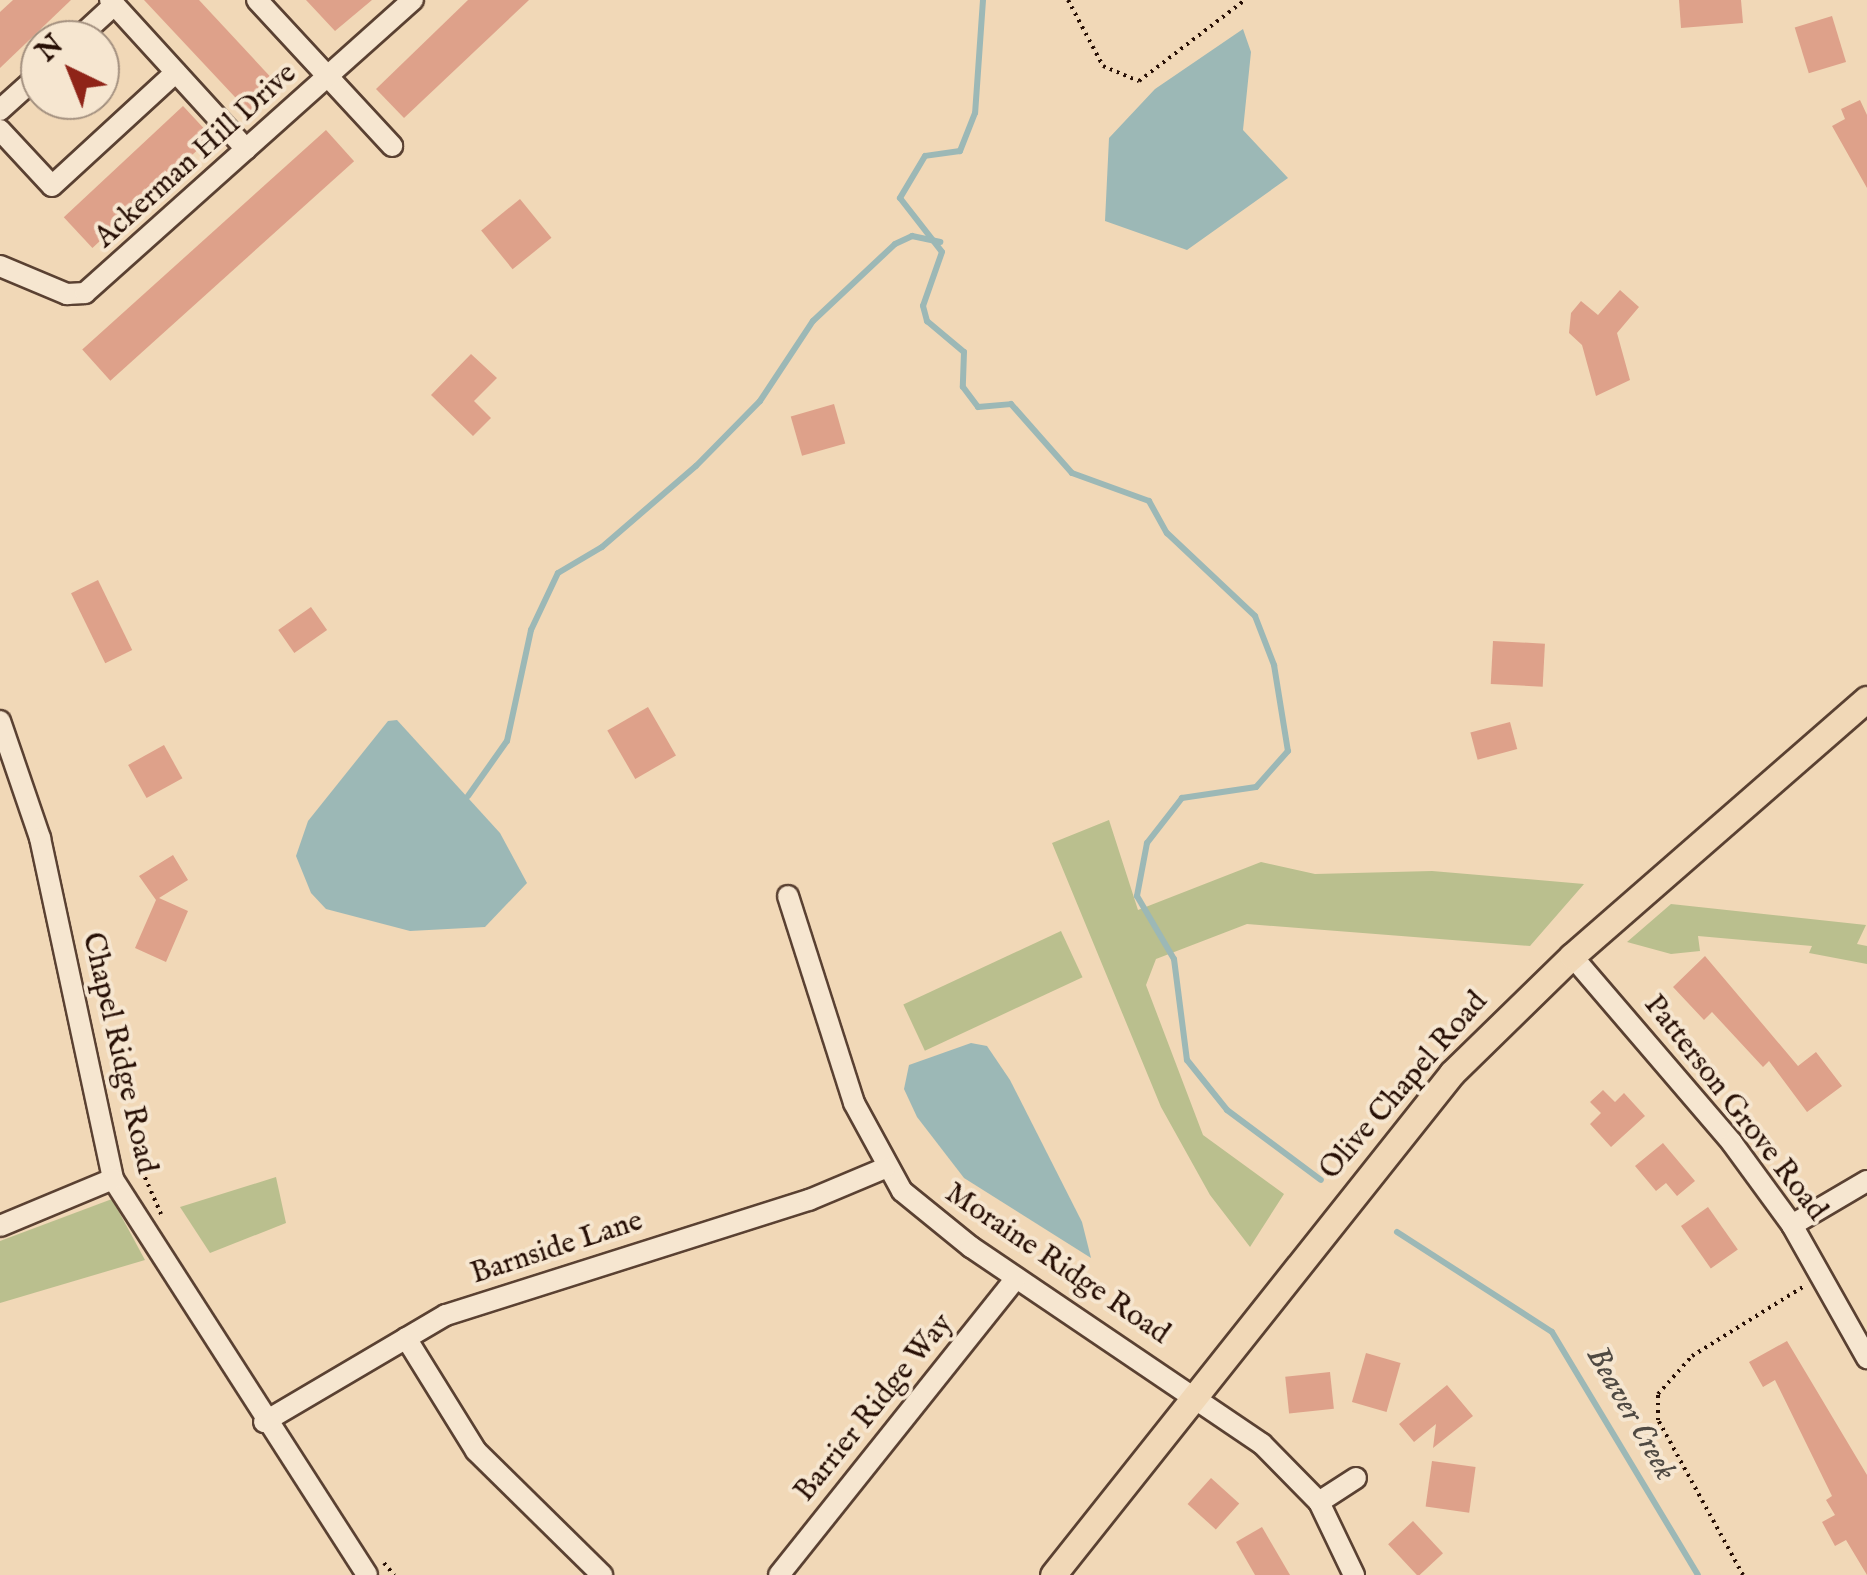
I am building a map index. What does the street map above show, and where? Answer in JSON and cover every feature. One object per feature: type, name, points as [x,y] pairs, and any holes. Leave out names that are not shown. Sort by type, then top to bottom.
[{"type":"main road","name":"Olive Chapel Road","points":[[1052,1575],[1422,1106],[1572,956],[1867,699]]},
{"type":"street","points":[[257,0],[392,146]]},
{"type":"street","points":[[112,2],[246,149]]},
{"type":"street","name":"Ackerman Hill Drive","points":[[0,266],[67,294],[85,293],[407,2]]},
{"type":"street","points":[[0,130],[52,186],[176,72]]},
{"type":"street","points":[[0,110],[20,92]]},
{"type":"street","name":"Chapel Ridge Road","points":[[0,721],[40,838],[112,1179],[264,1422],[367,1575]]},
{"type":"street","name":"Moraine Ridge Road","points":[[788,896],[854,1103],[885,1168],[931,1218],[1195,1394],[1262,1444],[1319,1502],[1354,1575]]},
{"type":"street","name":"Patterson Grove Road","points":[[1572,956],[1668,1060],[1792,1225],[1867,1358]]},
{"type":"street","name":"Barnside Lane","points":[[264,1422],[446,1315],[810,1200],[885,1168]]},
{"type":"street","points":[[0,1226],[112,1179]]},
{"type":"street","points":[[1792,1225],[1867,1181]]},
{"type":"street","name":"Barrier Ridge Way","points":[[779,1575],[1016,1278]]},
{"type":"street","points":[[406,1338],[476,1451],[602,1575]]},
{"type":"street","points":[[1319,1502],[1356,1478]]},
{"type":"path","points":[[1068,0],[1103,66],[1140,81],[1245,0]]},
{"type":"path","points":[[133,1150],[163,1218]]},
{"type":"path","points":[[1742,1575],[1658,1420],[1658,1394],[1692,1356],[1810,1283]]},
{"type":"green space","points":[[1109,820],[1138,910],[1261,862],[1315,874],[1432,871],[1584,884],[1530,946],[1247,924],[1156,959],[1146,985],[1203,1135],[1284,1194],[1250,1247],[1210,1195],[1161,1107],[1052,843]]},
{"type":"green space","points":[[1671,904],[1866,925],[1857,944],[1867,946],[1867,964],[1809,953],[1812,946],[1698,936],[1700,951],[1671,954],[1627,942]]},
{"type":"green space","points":[[1061,931],[1083,977],[925,1051],[903,1005]]},
{"type":"green space","points":[[276,1177],[286,1223],[210,1253],[180,1207]]},
{"type":"green space","points":[[112,1199],[145,1260],[0,1303],[0,1241]]},
{"type":"water","points":[[1243,29],[1251,52],[1243,130],[1288,178],[1187,250],[1105,221],[1109,138],[1155,89]]},
{"type":"water","points":[[397,720],[500,833],[527,883],[485,927],[410,931],[326,909],[311,893],[296,856],[308,821],[388,721]]},
{"type":"water","points":[[971,1043],[987,1046],[1010,1080],[1082,1222],[1091,1258],[964,1178],[917,1117],[904,1089],[909,1065]]},
{"type":"building","points":[[13,0],[71,0],[50,20],[20,20],[20,49],[0,68],[0,12]]},
{"type":"building","points":[[144,0],[199,0],[278,85],[249,112]]},
{"type":"building","points":[[306,0],[372,0],[335,31]]},
{"type":"building","points":[[468,0],[529,0],[404,118],[376,89]]},
{"type":"building","points":[[1679,0],[1741,0],[1743,23],[1681,28]]},
{"type":"building","points":[[1832,16],[1846,62],[1809,73],[1795,27]]},
{"type":"building","points":[[1860,100],[1867,115],[1867,188],[1832,126],[1845,119],[1841,109]]},
{"type":"building","points":[[183,106],[212,137],[92,248],[64,217]]},
{"type":"building","points":[[326,130],[354,161],[110,381],[82,349]]},
{"type":"building","points":[[520,199],[551,238],[513,269],[481,230]]},
{"type":"building","points":[[1620,290],[1639,307],[1617,333],[1630,380],[1596,396],[1582,345],[1569,333],[1571,313],[1581,301],[1598,315]]},
{"type":"building","points":[[471,354],[497,378],[474,401],[491,418],[473,436],[431,395]]},
{"type":"building","points":[[834,404],[845,443],[802,456],[791,416]]},
{"type":"building","points":[[98,580],[132,650],[105,663],[71,593]]},
{"type":"building","points":[[311,607],[327,630],[294,653],[278,630]]},
{"type":"building","points":[[1493,641],[1545,644],[1543,687],[1491,684]]},
{"type":"building","points":[[648,707],[676,755],[635,779],[607,730]]},
{"type":"building","points":[[1510,722],[1517,749],[1478,760],[1470,733]]},
{"type":"building","points":[[164,745],[182,778],[147,798],[128,765]]},
{"type":"building","points":[[173,855],[188,880],[159,898],[188,911],[166,962],[135,948],[156,900],[139,876]]},
{"type":"building","points":[[1705,956],[1798,1066],[1816,1052],[1842,1086],[1807,1112],[1769,1061],[1763,1067],[1712,1012],[1704,1020],[1673,987]]},
{"type":"building","points":[[1603,1090],[1615,1102],[1624,1093],[1645,1116],[1611,1147],[1590,1124],[1601,1113],[1590,1102]]},
{"type":"building","points":[[1663,1143],[1695,1181],[1677,1196],[1666,1183],[1656,1191],[1635,1166]]},
{"type":"building","points":[[1708,1207],[1738,1250],[1711,1269],[1681,1226]]},
{"type":"building","points":[[1787,1341],[1867,1475],[1867,1575],[1846,1540],[1835,1546],[1822,1522],[1835,1515],[1826,1500],[1832,1496],[1775,1380],[1763,1387],[1749,1362]]},
{"type":"building","points":[[1366,1353],[1401,1363],[1387,1412],[1352,1402]]},
{"type":"building","points":[[1330,1372],[1334,1409],[1289,1414],[1285,1377]]},
{"type":"building","points":[[1447,1385],[1473,1416],[1433,1448],[1436,1424],[1414,1442],[1399,1424]]},
{"type":"building","points":[[1432,1461],[1476,1467],[1469,1513],[1426,1507]]},
{"type":"building","points":[[1211,1478],[1239,1503],[1216,1529],[1188,1504]]},
{"type":"building","points":[[1413,1521],[1443,1553],[1417,1575],[1388,1544]]},
{"type":"building","points":[[1262,1527],[1290,1575],[1255,1575],[1236,1542]]},
{"type":"waterway","name":"Beaver Creek","points":[[983,0],[975,113],[960,151],[925,156],[900,198],[942,252],[923,306],[927,321],[964,352],[963,387],[978,407],[1011,404],[1072,473],[1149,501],[1167,533],[1255,616],[1274,665],[1288,751],[1256,787],[1182,798],[1147,843],[1137,896],[1174,959],[1187,1060],[1227,1110],[1321,1180]]},
{"type":"waterway","points":[[468,796],[507,741],[531,630],[558,573],[602,547],[696,466],[760,401],[813,321],[895,244],[912,236],[940,242]]},
{"type":"waterway","name":"Beaver Creek","points":[[1397,1232],[1552,1332],[1698,1575]]}]
